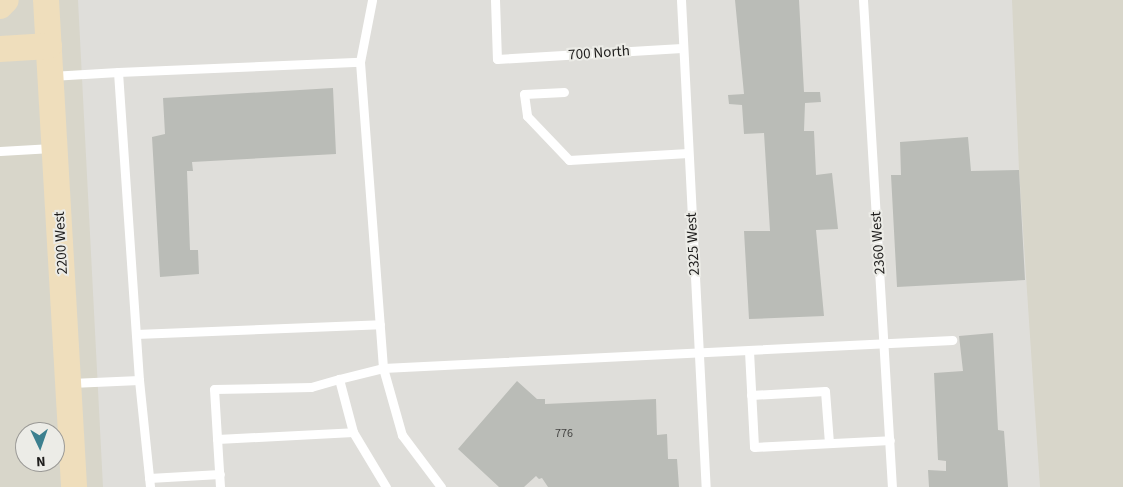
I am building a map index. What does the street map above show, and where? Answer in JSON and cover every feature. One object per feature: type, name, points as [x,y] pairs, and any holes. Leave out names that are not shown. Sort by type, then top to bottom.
[{"type":"street","points":[[0,6],[6,0]]},
{"type":"street","name":"2200 West","points":[[46,0],[74,487]]},
{"type":"street","points":[[0,49],[49,46]]},
{"type":"lane","points":[[372,0],[360,62],[383,368],[402,435],[441,487]]},
{"type":"lane","name":"700 North","points":[[495,0],[497,59],[682,48]]},
{"type":"lane","name":"2325 West","points":[[682,0],[682,48],[706,487]]},
{"type":"lane","name":"2360 West","points":[[863,0],[892,487]]},
{"type":"lane","points":[[51,76],[360,62]]},
{"type":"lane","points":[[118,72],[139,380],[149,483],[220,474]]},
{"type":"lane","points":[[564,92],[524,94],[526,116],[569,160],[688,153]]},
{"type":"lane","points":[[0,151],[56,148]]},
{"type":"lane","points":[[136,334],[380,324]]},
{"type":"lane","points":[[220,487],[214,390],[311,387],[383,368],[700,354],[952,340]]},
{"type":"lane","points":[[749,351],[754,447],[890,440]]},
{"type":"lane","points":[[339,379],[353,432],[386,487]]},
{"type":"lane","points":[[69,383],[139,380]]},
{"type":"lane","points":[[751,396],[825,391],[829,443]]},
{"type":"lane","points":[[218,439],[353,432]]},
{"type":"shaded area","points":[[0,0],[78,0],[103,487],[0,487]]},
{"type":"shaded area","points":[[1012,0],[1123,0],[1123,487],[1040,487],[1019,170]]},
{"type":"building","points":[[735,0],[799,0],[804,92],[820,92],[821,102],[805,103],[804,131],[814,131],[816,175],[832,173],[838,229],[816,230],[824,316],[749,319],[744,231],[770,231],[764,133],[744,134],[742,105],[729,104],[728,95],[744,94]]},
{"type":"building","points":[[333,88],[336,154],[192,162],[193,171],[187,171],[190,250],[198,250],[199,274],[160,277],[152,137],[165,134],[163,98]]},
{"type":"building","points":[[968,137],[971,171],[1019,170],[1025,280],[897,287],[891,175],[901,175],[900,142]]},
{"type":"building","points":[[993,333],[998,430],[1004,431],[1008,487],[929,487],[928,470],[946,471],[946,461],[938,460],[934,373],[963,371],[959,336]]},
{"type":"building","points":[[517,381],[537,399],[545,399],[545,404],[656,399],[657,435],[667,434],[668,459],[677,459],[679,487],[548,487],[542,478],[539,479],[536,476],[524,487],[499,487],[458,449]]}]
